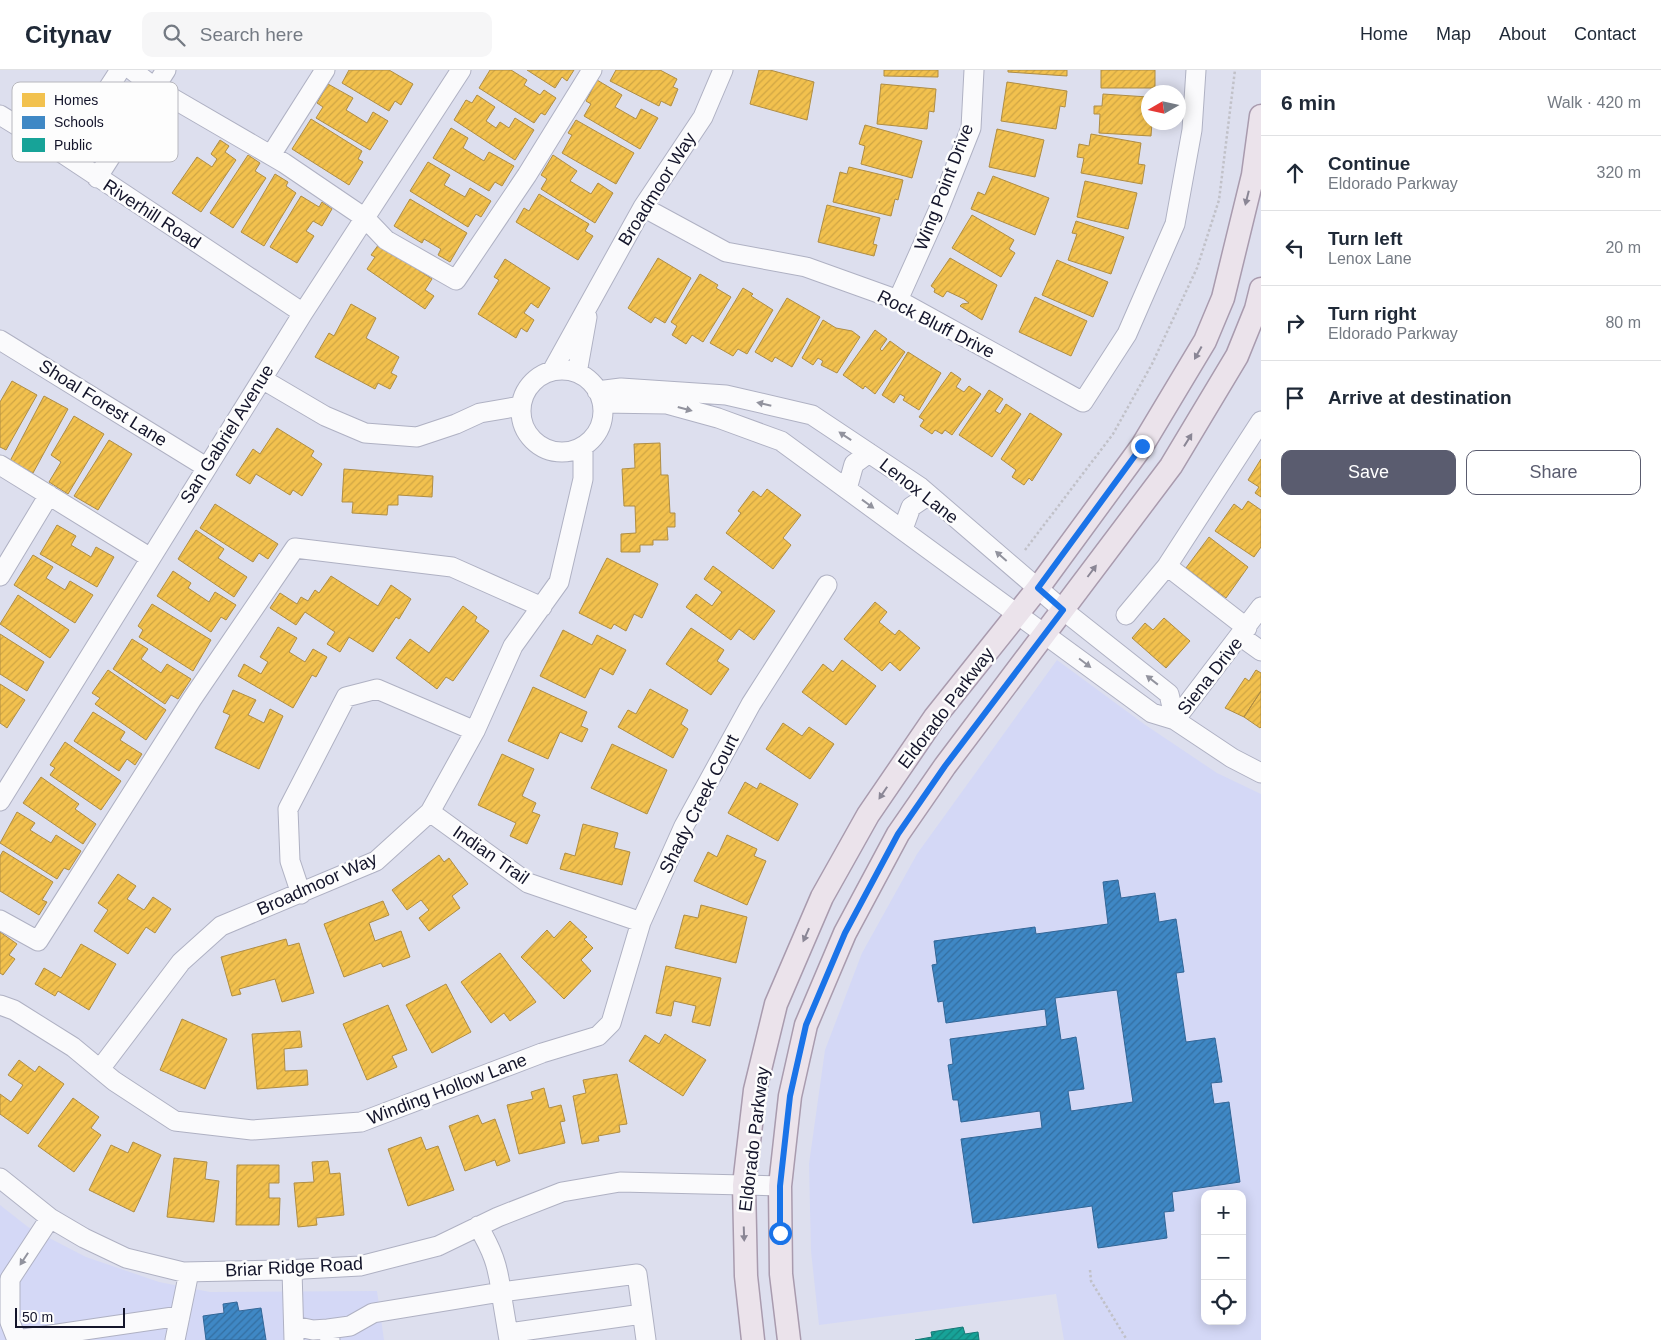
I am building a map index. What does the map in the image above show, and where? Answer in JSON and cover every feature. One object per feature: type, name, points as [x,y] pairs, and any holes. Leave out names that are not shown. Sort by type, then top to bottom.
[{"type":"main road","name":"Eldorado Parkway","points":[[753,1340],[746,1276],[744,1185],[756,1090],[776,1004],[822,897],[868,815],[930,725],[1038,588],[1142,446],[1205,341],[1223,298],[1253,175],[1261,116]]},
{"type":"main road","name":"Eldorado Parkway","points":[[789,1340],[782,1274],[780,1186],[790,1096],[806,1025],[845,933],[898,834],[945,766],[1172,466],[1212,401],[1236,356],[1256,309],[1261,289]]},
{"type":"street","points":[[112,82],[120,70]]},
{"type":"street","points":[[132,70],[147,82]]},
{"type":"street","points":[[159,82],[166,70]]},
{"type":"street","points":[[271,155],[325,70]]},
{"type":"street","name":"San Gabriel Avenue","points":[[0,801],[303,313],[461,70]]},
{"type":"street","points":[[178,101],[271,155],[365,218],[386,240],[456,280],[527,175],[592,70]]},
{"type":"street","name":"Broadmoor Way","points":[[552,372],[642,207],[703,117],[724,70]]},
{"type":"street","name":"Wing Point Drive","points":[[898,300],[938,211],[971,128],[974,70]]},
{"type":"street","name":"Rock Bluff Drive","points":[[642,207],[726,252],[806,267],[898,300],[1084,402],[1127,334],[1175,224],[1192,130],[1196,70]]},
{"type":"street","name":"Riverhill Road","points":[[0,115],[12,122]]},
{"type":"street","name":"Riverhill Road","points":[[75,162],[303,313]]},
{"type":"street","points":[[98,178],[108,162]]},
{"type":"street","name":"Broadmoor Way","points":[[577,373],[588,306]]},
{"type":"street","name":"Shoal Forest Lane","points":[[0,340],[206,467]]},
{"type":"street","points":[[564,370],[577,373],[589,380],[600,397],[602,416],[599,428],[592,439],[577,449],[558,452],[545,448],[534,441],[526,430],[522,412],[525,394],[531,384],[541,376],[564,370]]},
{"type":"street","points":[[262,379],[325,416],[364,433],[417,436],[456,424],[485,424],[522,412]]},
{"type":"street","name":"Lenox Lane","points":[[600,397],[621,388],[726,395],[812,414],[929,495],[1063,610],[1169,694],[1175,720]]},
{"type":"street","points":[[600,397],[667,404],[718,418],[782,441],[1152,713],[1175,720],[1232,758],[1261,773]]},
{"type":"street","points":[[1126,615],[1167,566],[1261,421]]},
{"type":"street","name":"Broadmoor Way","points":[[100,1069],[180,962],[221,926],[376,861],[430,812],[475,731],[513,646],[559,582],[575,512],[577,449]]},
{"type":"street","points":[[847,489],[854,464],[869,452]]},
{"type":"street","points":[[0,465],[150,557]]},
{"type":"street","points":[[0,576],[49,495]]},
{"type":"street","points":[[903,530],[911,507],[929,495]]},
{"type":"street","points":[[0,920],[38,941],[192,699],[295,548],[452,567],[542,607]]},
{"type":"street","points":[[1167,566],[1243,632],[1261,651]]},
{"type":"street","name":"Shady Creek Court","points":[[598,1036],[612,1023],[641,922],[684,826],[747,713],[827,585]]},
{"type":"street","name":"Siena Drive","points":[[1175,720],[1261,607]]},
{"type":"street","points":[[301,894],[290,861],[288,809],[346,697],[377,689],[475,731]]},
{"type":"street","name":"Indian Trail","points":[[430,812],[528,883],[641,922]]},
{"type":"street","name":"Winding Hollow Lane","points":[[0,1005],[14,1010],[65,1042],[174,1121],[252,1130],[361,1122],[542,1053],[598,1036]]},
{"type":"street","name":"Briar Ridge Road","points":[[0,1178],[50,1218],[84,1238],[126,1258],[189,1272],[292,1270],[360,1266],[438,1246],[478,1226],[562,1192],[620,1182],[780,1186]]},
{"type":"street","points":[[50,1218],[10,1279],[10,1322],[17,1340],[180,1316]]},
{"type":"street","points":[[478,1226],[498,1266],[508,1336],[642,1314]]},
{"type":"street","points":[[292,1270],[294,1333],[313,1330],[329,1334],[350,1326],[373,1313],[501,1292],[636,1274],[646,1340]]},
{"type":"street","points":[[175,1340],[189,1272]]},
{"type":"path","points":[[1025,550],[1113,434],[1152,364],[1198,268],[1219,200],[1235,70]]},
{"type":"path","points":[[1090,1270],[1091,1281],[1127,1340]]},
{"type":"shaded area","points":[[1057,660],[1144,724],[1217,773],[1261,794],[1261,1340],[1064,1340],[1056,1294],[819,1325],[811,1251],[809,1164],[825,1050],[862,953],[917,854]]},
{"type":"shaded area","points":[[0,1205],[28,1227],[86,1257],[159,1282],[210,1292],[377,1291],[384,1340],[0,1340]]},
{"type":"building: Homes","points":[[349,70],[389,70],[413,84],[401,105],[395,101],[389,111],[342,83]]},
{"type":"building: Homes","points":[[490,70],[511,70],[527,80],[524,85],[540,95],[544,90],[556,98],[545,115],[541,113],[534,123],[479,88]]},
{"type":"building: Homes","points":[[527,70],[574,70],[567,81],[562,77],[555,88]]},
{"type":"building: Homes","points":[[616,70],[660,70],[677,79],[673,87],[678,89],[671,106],[661,101],[659,106],[610,81]]},
{"type":"building: Homes","points":[[759,70],[770,70],[814,82],[807,120],[750,104]]},
{"type":"building: Homes","points":[[884,70],[938,70],[938,77],[884,76]]},
{"type":"building: Homes","points":[[1008,70],[1067,70],[1067,76],[1008,72]]},
{"type":"building: Homes","points":[[1101,70],[1155,70],[1155,85],[1141,85],[1141,88],[1101,88]]},
{"type":"building: Homes","points":[[597,80],[622,95],[615,107],[636,119],[641,109],[658,118],[640,149],[584,116],[591,104],[586,101]]},
{"type":"building: Homes","points":[[1007,82],[1067,91],[1065,107],[1060,106],[1056,129],[1001,121]]},
{"type":"building: Homes","points":[[328,84],[353,98],[346,110],[367,123],[373,112],[388,121],[370,150],[316,118],[323,107],[317,103]]},
{"type":"building: Homes","points":[[881,84],[936,89],[934,112],[929,111],[927,129],[877,124]]},
{"type":"building: Homes","points":[[1103,94],[1141,97],[1141,130],[1151,130],[1151,136],[1099,133],[1100,114],[1094,114],[1094,106],[1102,106]]},
{"type":"building: Homes","points":[[477,95],[495,107],[486,121],[496,128],[500,122],[509,128],[515,118],[534,130],[515,160],[454,120],[466,100],[472,103]]},
{"type":"building: Homes","points":[[311,119],[362,151],[358,159],[363,162],[349,185],[292,149]]},
{"type":"building: Homes","points":[[576,120],[634,153],[616,184],[562,153],[572,135],[568,133]]},
{"type":"building: Homes","points":[[865,125],[922,141],[912,178],[861,164],[865,146],[859,144]]},
{"type":"building: Homes","points":[[451,128],[468,138],[463,148],[484,161],[489,152],[514,166],[502,186],[495,182],[489,191],[433,158]]},
{"type":"building: Homes","points":[[997,129],[1044,140],[1035,177],[989,167]]},
{"type":"building: Homes","points":[[1091,134],[1141,143],[1138,164],[1145,165],[1142,184],[1081,173],[1084,158],[1077,157],[1079,144],[1089,146]]},
{"type":"building: Homes","points":[[220,140],[229,146],[225,152],[236,160],[201,212],[172,193],[197,157],[212,167],[217,159],[211,154]]},
{"type":"building: Homes","points":[[248,155],[260,163],[255,171],[266,178],[233,228],[210,213]]},
{"type":"building: Homes","points":[[553,155],[577,171],[570,181],[591,194],[598,183],[613,193],[595,223],[541,189],[547,179],[541,175]]},
{"type":"building: Homes","points":[[428,162],[450,175],[444,185],[465,197],[470,188],[491,201],[481,217],[476,214],[468,227],[410,191]]},
{"type":"building: Homes","points":[[849,167],[903,180],[898,200],[895,199],[891,216],[833,202],[840,172],[847,174]]},
{"type":"building: Homes","points":[[275,174],[288,182],[286,186],[296,193],[264,246],[241,232]]},
{"type":"building: Homes","points":[[993,176],[1049,198],[1035,235],[971,209],[978,192],[985,195]]},
{"type":"building: Homes","points":[[1085,181],[1137,193],[1128,229],[1077,217]]},
{"type":"building: Homes","points":[[539,194],[589,224],[585,231],[593,236],[578,260],[516,222],[524,208],[529,211]]},
{"type":"building: Homes","points":[[301,196],[319,207],[322,202],[332,209],[322,226],[313,221],[306,231],[314,236],[297,263],[270,247]]},
{"type":"building: Homes","points":[[410,199],[467,233],[450,262],[438,255],[441,249],[424,239],[422,243],[394,226]]},
{"type":"building: Homes","points":[[827,205],[880,218],[873,244],[877,245],[874,256],[818,242]]},
{"type":"building: Homes","points":[[972,215],[1014,240],[1009,249],[1015,253],[1001,277],[952,248]]},
{"type":"building: Homes","points":[[1076,221],[1124,237],[1111,274],[1068,260],[1077,234],[1072,233]]},
{"type":"building: Homes","points":[[379,244],[432,279],[425,290],[434,296],[425,309],[367,269],[375,257],[371,255]]},
{"type":"building: Homes","points":[[658,258],[691,278],[665,323],[655,317],[651,323],[628,308]]},
{"type":"building: Homes","points":[[950,258],[997,285],[982,320],[960,306],[969,303],[964,299],[947,291],[943,297],[934,292],[935,289],[931,286]]},
{"type":"building: Homes","points":[[505,259],[550,288],[538,308],[531,303],[524,313],[534,320],[527,332],[521,328],[516,338],[478,314],[499,280],[494,277]]},
{"type":"building: Homes","points":[[1057,260],[1108,282],[1093,317],[1042,295]]},
{"type":"building: Homes","points":[[700,274],[718,285],[716,288],[731,297],[703,342],[692,335],[686,344],[672,335],[677,326],[671,322]]},
{"type":"building: Homes","points":[[743,288],[753,294],[751,296],[773,310],[747,354],[738,349],[733,356],[710,343]]},
{"type":"building: Homes","points":[[1035,297],[1087,321],[1071,356],[1019,332]]},
{"type":"building: Homes","points":[[787,298],[820,317],[792,367],[775,357],[772,362],[755,352]]},
{"type":"building: Homes","points":[[351,304],[376,318],[366,338],[399,357],[391,373],[397,376],[390,389],[378,383],[375,389],[315,357],[329,333],[334,336]]},
{"type":"building: Homes","points":[[823,320],[836,328],[852,331],[860,337],[837,373],[821,365],[823,361],[818,358],[813,365],[802,358]]},
{"type":"building: Homes","points":[[875,330],[887,339],[880,349],[882,351],[890,341],[905,352],[875,394],[865,386],[863,389],[843,375]]},
{"type":"building: Homes","points":[[908,352],[941,373],[919,410],[903,400],[905,397],[900,394],[894,403],[882,395]]},
{"type":"building: Homes","points":[[951,372],[961,379],[956,387],[964,392],[969,386],[981,394],[952,435],[945,430],[942,434],[935,430],[932,434],[920,426],[924,420],[919,417]]},
{"type":"building: Homes","points":[[12,381],[37,395],[6,450],[0,447],[0,402]]},
{"type":"building: Homes","points":[[989,390],[1003,399],[995,411],[1000,414],[1006,404],[1021,414],[992,457],[959,435]]},
{"type":"building: Homes","points":[[44,396],[68,409],[33,473],[10,461]]},
{"type":"building: Homes","points":[[1030,413],[1062,434],[1032,481],[1029,478],[1024,485],[1012,477],[1016,470],[1001,459]]},
{"type":"building: Homes","points":[[74,416],[104,434],[68,494],[49,482],[61,462],[51,455]]},
{"type":"building: Homes","points":[[277,428],[314,451],[311,456],[322,464],[302,496],[293,490],[290,495],[256,474],[250,484],[236,475],[253,449],[260,454]]},
{"type":"building: Homes","points":[[109,440],[132,454],[98,510],[74,496]]},
{"type":"building: Homes","points":[[660,443],[661,475],[668,475],[670,513],[675,513],[675,527],[667,527],[668,540],[653,540],[653,545],[640,545],[640,552],[621,552],[621,534],[636,533],[635,506],[624,506],[622,469],[635,468],[634,444]]},
{"type":"building: Homes","points":[[1261,459],[1261,497],[1255,493],[1259,487],[1248,480]]},
{"type":"building: Homes","points":[[344,469],[433,476],[432,497],[398,495],[398,505],[388,505],[387,515],[352,513],[353,502],[342,502]]},
{"type":"building: Homes","points":[[767,489],[801,515],[783,538],[791,545],[773,569],[726,533],[741,513],[738,511],[753,491],[761,497]]},
{"type":"building: Homes","points":[[1248,501],[1261,510],[1261,547],[1254,557],[1215,531],[1234,504],[1242,510]]},
{"type":"building: Homes","points":[[215,504],[278,544],[268,559],[259,553],[253,562],[200,528]]},
{"type":"building: Homes","points":[[57,525],[76,536],[71,545],[91,557],[96,547],[114,557],[97,587],[40,554]]},
{"type":"building: Homes","points":[[196,530],[224,549],[218,558],[247,577],[234,597],[178,559]]},
{"type":"building: Homes","points":[[1209,537],[1248,567],[1226,598],[1186,568]]},
{"type":"building: Homes","points":[[33,555],[53,567],[46,578],[65,590],[70,581],[93,595],[75,623],[14,585]]},
{"type":"building: Homes","points":[[607,558],[658,584],[642,618],[634,614],[626,631],[614,624],[611,629],[579,613]]},
{"type":"building: Homes","points":[[713,566],[775,611],[754,640],[739,629],[731,640],[686,607],[696,594],[712,606],[722,592],[704,579]]},
{"type":"building: Homes","points":[[173,571],[191,583],[188,588],[209,602],[215,592],[236,605],[226,620],[221,617],[211,632],[157,596]]},
{"type":"building: Homes","points":[[331,576],[378,606],[391,585],[411,599],[399,619],[396,617],[373,652],[349,637],[340,652],[327,644],[335,632],[305,612],[296,625],[270,608],[280,593],[297,604],[301,597],[308,601],[315,590],[319,593]]},
{"type":"building: Homes","points":[[18,595],[69,630],[50,658],[0,624]]},
{"type":"building: Homes","points":[[875,602],[887,612],[879,622],[895,635],[899,630],[920,648],[900,671],[890,662],[882,671],[844,639]]},
{"type":"building: Homes","points":[[152,604],[211,640],[193,671],[139,637],[143,630],[138,626]]},
{"type":"building: Homes","points":[[463,606],[477,617],[475,621],[489,631],[453,681],[446,677],[437,689],[396,658],[410,639],[429,653]]},
{"type":"building: Homes","points":[[1164,618],[1190,641],[1166,668],[1132,638],[1145,623],[1153,630]]},
{"type":"building: Homes","points":[[278,627],[297,638],[289,652],[305,662],[313,649],[327,657],[316,677],[312,675],[293,708],[238,676],[244,664],[261,674],[268,662],[260,657]]},
{"type":"building: Homes","points":[[691,628],[724,650],[717,661],[729,669],[711,695],[666,664]]},
{"type":"building: Homes","points":[[563,630],[592,645],[597,635],[626,650],[613,675],[600,668],[585,698],[540,676]]},
{"type":"building: Homes","points":[[0,634],[44,662],[27,691],[0,674]]},
{"type":"building: Homes","points":[[132,639],[148,649],[141,659],[161,673],[167,664],[191,679],[178,699],[171,695],[165,704],[113,669]]},
{"type":"building: Homes","points":[[842,660],[876,686],[846,725],[802,692],[823,664],[833,672]]},
{"type":"building: Homes","points":[[108,670],[166,710],[146,740],[95,704],[100,698],[92,693]]},
{"type":"building: Homes","points":[[1256,670],[1261,673],[1261,691],[1244,717],[1225,708],[1245,678],[1249,681]]},
{"type":"building: Homes","points":[[0,684],[25,700],[7,728],[0,723]]},
{"type":"building: Homes","points":[[533,687],[587,712],[581,726],[588,729],[582,742],[560,732],[548,759],[508,741]]},
{"type":"building: Homes","points":[[650,689],[688,710],[681,724],[688,729],[673,758],[618,727],[628,710],[636,714]]},
{"type":"building: Homes","points":[[233,690],[256,700],[248,715],[264,723],[270,709],[283,716],[259,769],[215,748],[230,715],[223,712]]},
{"type":"building: Homes","points":[[1261,691],[1261,727],[1260,728],[1244,717]]},
{"type":"building: Homes","points":[[93,712],[125,732],[120,740],[142,754],[135,765],[127,759],[119,771],[74,741]]},
{"type":"building: Homes","points":[[783,723],[802,736],[809,727],[834,744],[810,779],[766,749]]},
{"type":"building: Homes","points":[[65,742],[121,781],[101,810],[50,775],[55,768],[50,765]]},
{"type":"building: Homes","points":[[612,744],[667,770],[647,814],[591,788]]},
{"type":"building: Homes","points":[[502,754],[534,769],[522,796],[536,803],[532,812],[540,815],[527,844],[510,836],[516,823],[478,805]]},
{"type":"building: Homes","points":[[41,777],[79,804],[75,809],[96,824],[83,844],[23,803]]},
{"type":"building: Homes","points":[[745,782],[757,789],[760,783],[798,804],[778,841],[728,813]]},
{"type":"building: Homes","points":[[17,812],[35,823],[30,830],[51,843],[56,835],[81,851],[69,870],[64,868],[57,879],[0,843]]},
{"type":"building: Homes","points":[[583,824],[618,833],[614,848],[630,852],[622,885],[560,869],[565,853],[575,856]]},
{"type":"building: Homes","points":[[727,835],[757,849],[754,856],[766,861],[747,905],[694,881],[708,852],[717,857]]},
{"type":"building: Homes","points":[[3,851],[53,882],[42,900],[47,902],[39,915],[0,891],[0,856]]},
{"type":"building: Homes","points":[[439,855],[444,862],[449,858],[468,884],[452,896],[460,908],[429,931],[419,918],[429,910],[421,900],[407,910],[392,890]]},
{"type":"building: Homes","points":[[118,874],[136,886],[127,899],[144,910],[153,897],[171,909],[155,933],[146,927],[128,954],[94,931],[108,910],[98,903]]},
{"type":"building: Homes","points":[[383,901],[389,915],[369,923],[375,941],[401,931],[410,957],[383,967],[381,963],[344,977],[324,924]]},
{"type":"building: Homes","points":[[701,905],[747,917],[736,963],[675,948],[684,915],[698,918]]},
{"type":"building: Homes","points":[[570,921],[587,937],[584,939],[593,948],[581,960],[591,971],[564,999],[521,957],[547,930],[554,938]]},
{"type":"building: Homes","points":[[0,932],[17,944],[9,955],[15,959],[3,975],[0,973]]},
{"type":"building: Homes","points":[[286,939],[288,946],[299,943],[314,993],[282,1002],[275,979],[239,989],[241,994],[232,996],[221,957]]},
{"type":"building: Homes","points":[[81,944],[116,964],[89,1010],[58,991],[55,996],[35,984],[44,968],[61,978]]},
{"type":"building: Homes","points":[[500,953],[536,1002],[510,1021],[504,1013],[491,1023],[461,982]]},
{"type":"building: Homes","points":[[666,966],[721,978],[710,1026],[692,1022],[696,1006],[674,1001],[671,1016],[656,1013]]},
{"type":"building: Homes","points":[[446,984],[471,1032],[432,1053],[406,1005]]},
{"type":"building: Homes","points":[[388,1005],[407,1050],[392,1056],[397,1067],[367,1080],[343,1024]]},
{"type":"building: Homes","points":[[182,1019],[227,1039],[205,1089],[160,1070]]},
{"type":"building: Homes","points":[[300,1031],[302,1047],[284,1049],[285,1071],[307,1070],[308,1085],[257,1089],[252,1034]]},
{"type":"building: Homes","points":[[665,1034],[706,1060],[683,1096],[629,1061],[645,1035],[659,1044]]},
{"type":"building: Homes","points":[[19,1060],[35,1072],[39,1066],[64,1084],[28,1134],[0,1114],[0,1094],[11,1102],[23,1085],[8,1075]]},
{"type":"building: Homes","points":[[617,1074],[627,1124],[619,1125],[620,1132],[598,1136],[599,1141],[582,1144],[573,1096],[586,1093],[583,1080]]},
{"type":"building: Homes","points":[[544,1088],[549,1108],[561,1105],[565,1121],[560,1122],[565,1143],[519,1154],[507,1105],[533,1099],[531,1092]]},
{"type":"building: Homes","points":[[73,1098],[99,1117],[91,1128],[101,1135],[74,1172],[38,1146]]},
{"type":"building: Homes","points":[[478,1115],[482,1124],[495,1119],[510,1161],[497,1166],[495,1160],[465,1171],[449,1126]]},
{"type":"building: Homes","points":[[421,1137],[426,1150],[438,1146],[454,1190],[408,1206],[388,1149]]},
{"type":"building: Homes","points":[[133,1142],[161,1155],[134,1212],[89,1190],[111,1145],[128,1153]]},
{"type":"building: Homes","points":[[174,1158],[207,1162],[205,1179],[219,1181],[214,1222],[167,1217]]},
{"type":"building: Homes","points":[[328,1161],[330,1174],[340,1173],[344,1215],[316,1218],[317,1225],[298,1227],[294,1183],[314,1182],[312,1162]]},
{"type":"building: Homes","points":[[237,1165],[279,1165],[279,1183],[269,1183],[269,1198],[280,1198],[279,1225],[236,1225]]},
{"type":"building: Schools","points":[[1118,880],[1121,898],[1155,893],[1159,922],[1176,919],[1184,972],[1176,973],[1186,1042],[1215,1038],[1222,1082],[1211,1083],[1214,1104],[1229,1102],[1240,1182],[1172,1192],[1174,1211],[1164,1212],[1167,1238],[1098,1248],[1092,1206],[973,1223],[961,1139],[1042,1128],[1040,1111],[961,1122],[958,1100],[953,1100],[948,1065],[953,1064],[950,1039],[1047,1026],[1045,1009],[946,1023],[943,1001],[938,1002],[932,965],[937,964],[934,941],[1035,927],[1036,934],[1108,924],[1103,882]],"holes":[[[1117,990],[1133,1102],[1071,1111],[1068,1091],[1084,1089],[1076,1037],[1061,1040],[1055,998]]]},
{"type":"building: Schools","points":[[237,1302],[239,1311],[261,1308],[266,1340],[206,1340],[203,1316],[224,1313],[223,1304]]},
{"type":"building: Public","points":[[963,1327],[965,1334],[978,1332],[979,1340],[915,1340],[932,1337],[931,1332]]},
{"type":"route","points":[[780,1233],[780,1186],[790,1096],[806,1025],[845,933],[898,834],[945,766],[1063,610],[1038,588],[1142,446]]}]
